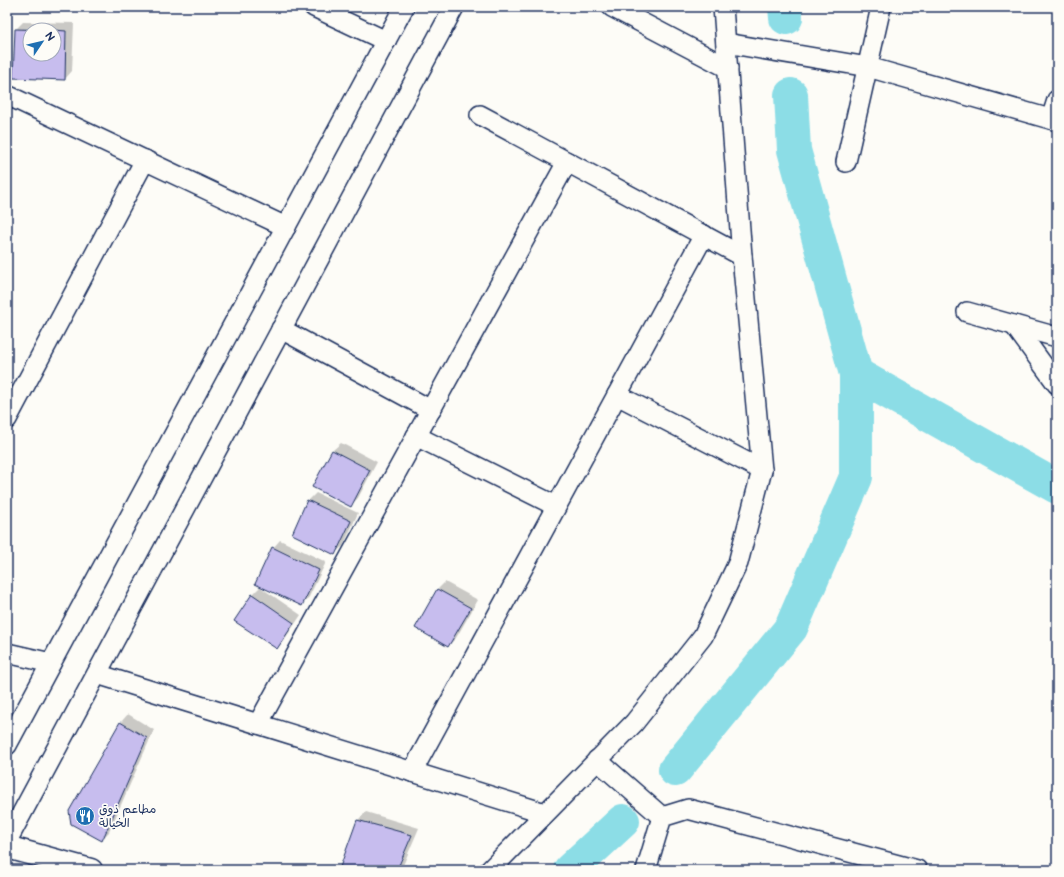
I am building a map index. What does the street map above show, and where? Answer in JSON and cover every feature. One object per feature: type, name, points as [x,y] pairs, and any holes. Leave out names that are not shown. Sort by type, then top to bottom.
[{"type":"main road","points":[[7,847],[91,870]]},
{"type":"street","points":[[314,7],[386,42]]},
{"type":"street","points":[[7,745],[404,7]]},
{"type":"street","points":[[7,841],[454,7]]},
{"type":"street","points":[[612,7],[728,68]]},
{"type":"street","points":[[490,870],[634,723],[703,636],[738,564],[762,470],[742,256],[723,7]]},
{"type":"street","points":[[846,162],[881,7]]},
{"type":"street","points":[[726,42],[868,67],[1054,120],[1057,100]]},
{"type":"street","points":[[7,95],[286,227]]},
{"type":"street","points":[[480,116],[742,256]]},
{"type":"street","points":[[7,419],[144,160]]},
{"type":"street","points":[[258,724],[567,162]]},
{"type":"street","points":[[412,772],[704,235]]},
{"type":"street","points":[[967,312],[1057,338]]},
{"type":"street","points":[[1014,325],[1057,384]]},
{"type":"street","points":[[281,329],[431,410]]},
{"type":"street","points":[[617,395],[762,470]]},
{"type":"street","points":[[416,436],[556,506]]},
{"type":"street","points":[[7,652],[51,663]]},
{"type":"street","points":[[97,674],[545,813]]},
{"type":"street","points":[[597,760],[662,817]]},
{"type":"street","points":[[662,817],[688,809],[917,870]]},
{"type":"street","points":[[646,870],[662,817]]},
{"type":"building","points":[[15,29],[22,29],[22,62],[62,62],[62,31],[66,31],[65,80],[13,78]]},
{"type":"building","points":[[332,450],[370,470],[351,507],[312,487]]},
{"type":"building","points":[[307,500],[351,521],[335,555],[292,534]]},
{"type":"building","points":[[272,547],[319,570],[302,606],[255,584]]},
{"type":"building","points":[[437,589],[471,608],[448,647],[415,628]]},
{"type":"building","points":[[252,594],[294,623],[277,649],[234,621]]},
{"type":"building","points":[[120,722],[147,738],[102,841],[71,824],[69,811]]},
{"type":"building","points":[[357,820],[412,835],[397,870],[339,870]]},
{"type":"waterway","points":[[785,7],[786,18]]},
{"type":"waterway","points":[[675,770],[791,628],[856,477],[856,374],[794,150],[791,95]]},
{"type":"waterway","points":[[856,374],[1057,487]]},
{"type":"waterway","points":[[570,870],[623,821]]},
{"type":"place","name":"مطاعم ذوق الخيالة","points":[[85,816]]}]
